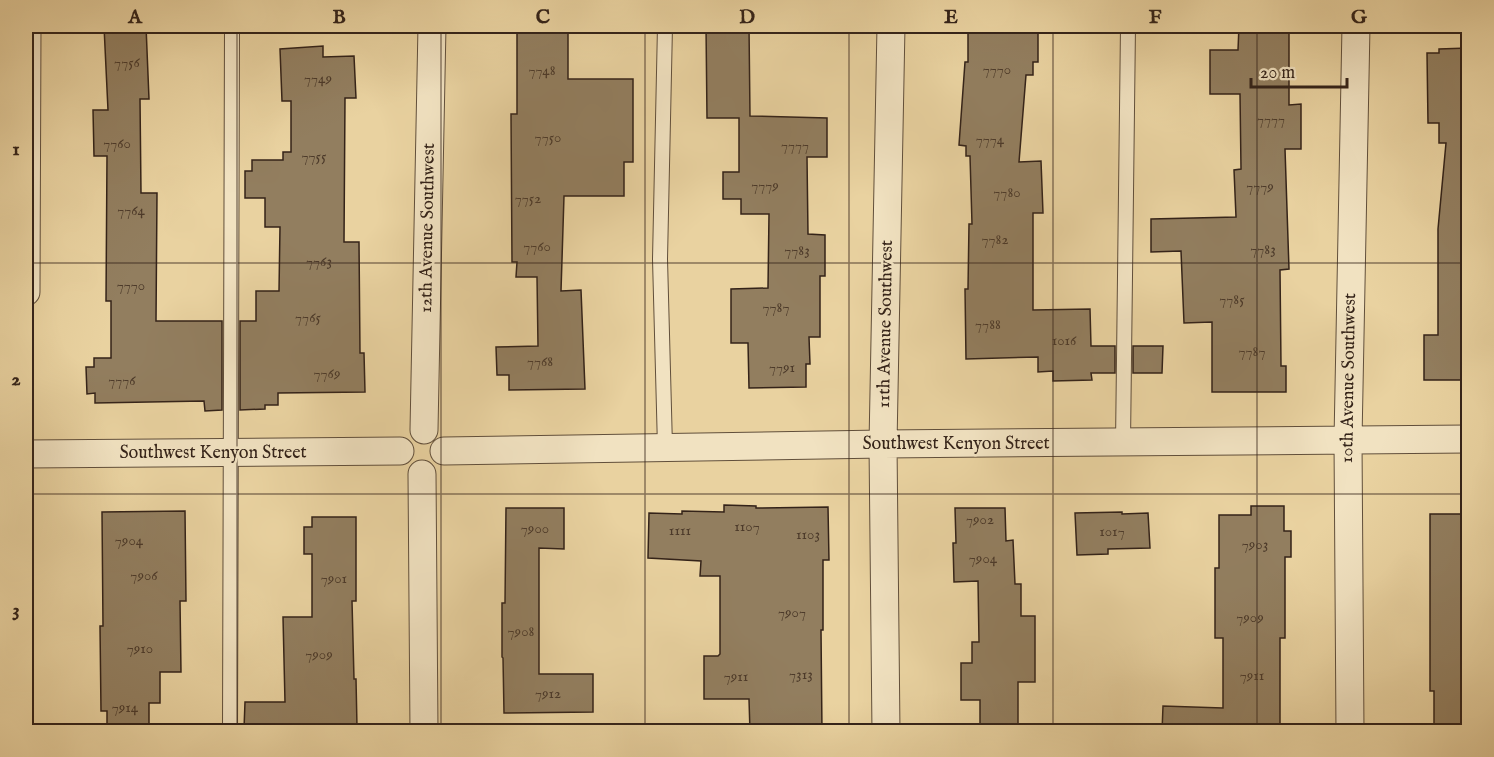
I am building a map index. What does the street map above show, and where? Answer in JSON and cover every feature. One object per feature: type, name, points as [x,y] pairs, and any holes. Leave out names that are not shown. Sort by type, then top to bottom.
[{"type":"street","points":[[26,292],[27,26]]},
{"type":"street","name":"12th Avenue Southwest","points":[[424,430],[432,26]]},
{"type":"street","name":"11th Avenue Southwest","points":[[886,732],[883,444],[891,26]]},
{"type":"street","name":"10th Avenue Southwest","points":[[1350,732],[1348,440],[1356,26]]},
{"type":"street","points":[[424,430],[436,434],[441,440],[444,451],[438,467],[432,472],[422,474],[412,472],[406,467],[400,451],[403,440],[408,435],[414,431],[424,430]]},
{"type":"street","name":"Southwest Kenyon Street","points":[[444,451],[1468,438]]},
{"type":"street","name":"Southwest Kenyon Street","points":[[26,454],[400,451]]},
{"type":"street","points":[[422,474],[424,732]]},
{"type":"lane","points":[[230,732],[232,26]]},
{"type":"lane","points":[[665,26],[660,259],[665,447]]},
{"type":"lane","points":[[1123,442],[1128,26]]},
{"type":"building","points":[[104,26],[146,26],[149,99],[140,99],[141,193],[157,193],[156,321],[222,321],[222,410],[205,411],[204,401],[95,403],[95,393],[87,394],[86,367],[94,367],[94,358],[111,358],[111,301],[106,301],[107,156],[94,156],[93,110],[108,110]]},
{"type":"building","points":[[517,26],[568,26],[568,79],[633,79],[633,162],[624,162],[624,196],[564,196],[561,291],[581,290],[585,389],[509,390],[509,375],[497,375],[496,347],[538,346],[537,277],[516,277],[517,262],[512,262],[511,114],[517,114]]},
{"type":"building","points":[[706,26],[749,26],[750,116],[827,118],[827,157],[807,157],[808,234],[825,235],[825,276],[820,276],[820,337],[809,337],[810,364],[806,364],[806,387],[749,388],[748,343],[731,343],[731,289],[768,288],[769,214],[741,214],[741,199],[723,199],[723,172],[739,172],[739,118],[707,118]]},
{"type":"building","points":[[968,26],[1038,26],[1038,62],[1033,62],[1033,75],[1026,75],[1019,162],[1041,161],[1043,213],[1033,213],[1033,310],[1090,309],[1091,346],[1115,346],[1115,373],[1091,373],[1092,380],[1053,381],[1053,371],[1038,372],[1038,357],[966,359],[965,289],[968,289],[969,224],[972,224],[970,156],[966,156],[966,146],[959,145],[965,62],[968,62]]},
{"type":"building","points":[[1239,26],[1289,26],[1289,105],[1301,104],[1301,149],[1285,149],[1289,269],[1280,270],[1281,366],[1286,366],[1286,392],[1212,392],[1212,322],[1184,323],[1181,251],[1151,252],[1151,219],[1236,217],[1234,170],[1241,169],[1240,94],[1210,94],[1210,50],[1238,50]]},
{"type":"building","points":[[323,46],[323,57],[354,56],[356,98],[345,98],[344,242],[359,242],[360,353],[364,353],[365,392],[278,393],[278,405],[265,405],[265,409],[240,410],[240,321],[256,321],[256,291],[279,291],[280,227],[265,227],[265,198],[245,198],[245,171],[252,171],[252,160],[283,160],[283,152],[291,152],[291,101],[282,101],[280,49]]},
{"type":"building","points":[[1468,48],[1468,380],[1424,380],[1424,335],[1438,335],[1438,229],[1446,143],[1439,143],[1439,123],[1428,123],[1427,53],[1439,53],[1439,49]]},
{"type":"building","points":[[1133,346],[1163,346],[1162,373],[1133,373]]},
{"type":"building","points":[[724,505],[756,506],[756,508],[828,507],[829,560],[823,560],[823,630],[821,630],[822,732],[750,732],[749,699],[704,699],[704,656],[720,654],[720,576],[700,576],[701,561],[648,558],[649,513],[724,512]]},
{"type":"building","points":[[1251,506],[1284,506],[1284,531],[1291,531],[1291,557],[1285,557],[1285,638],[1280,638],[1280,732],[1162,732],[1163,706],[1223,708],[1223,638],[1215,638],[1215,568],[1219,568],[1219,515],[1251,515]]},
{"type":"building","points":[[506,508],[564,508],[564,549],[539,548],[539,674],[593,674],[593,712],[504,713],[502,603],[505,603]]},
{"type":"building","points":[[955,508],[1005,508],[1006,541],[1013,540],[1015,584],[1021,584],[1021,616],[1035,616],[1035,682],[1018,682],[1018,725],[980,725],[980,700],[961,700],[961,663],[972,663],[972,642],[979,642],[978,581],[954,582]]},
{"type":"building","points":[[185,511],[186,601],[180,601],[181,672],[160,672],[160,703],[149,703],[149,728],[107,728],[107,711],[101,711],[102,512]]},
{"type":"building","points":[[1122,512],[1122,514],[1148,513],[1150,548],[1108,549],[1108,554],[1077,555],[1075,513]]},
{"type":"building","points":[[1430,514],[1468,514],[1468,726],[1434,726],[1434,691],[1430,691]]},
{"type":"building","points":[[312,517],[356,517],[356,601],[352,601],[357,727],[244,729],[245,702],[285,702],[283,617],[312,617],[312,554],[304,554],[304,527],[312,527]]}]
